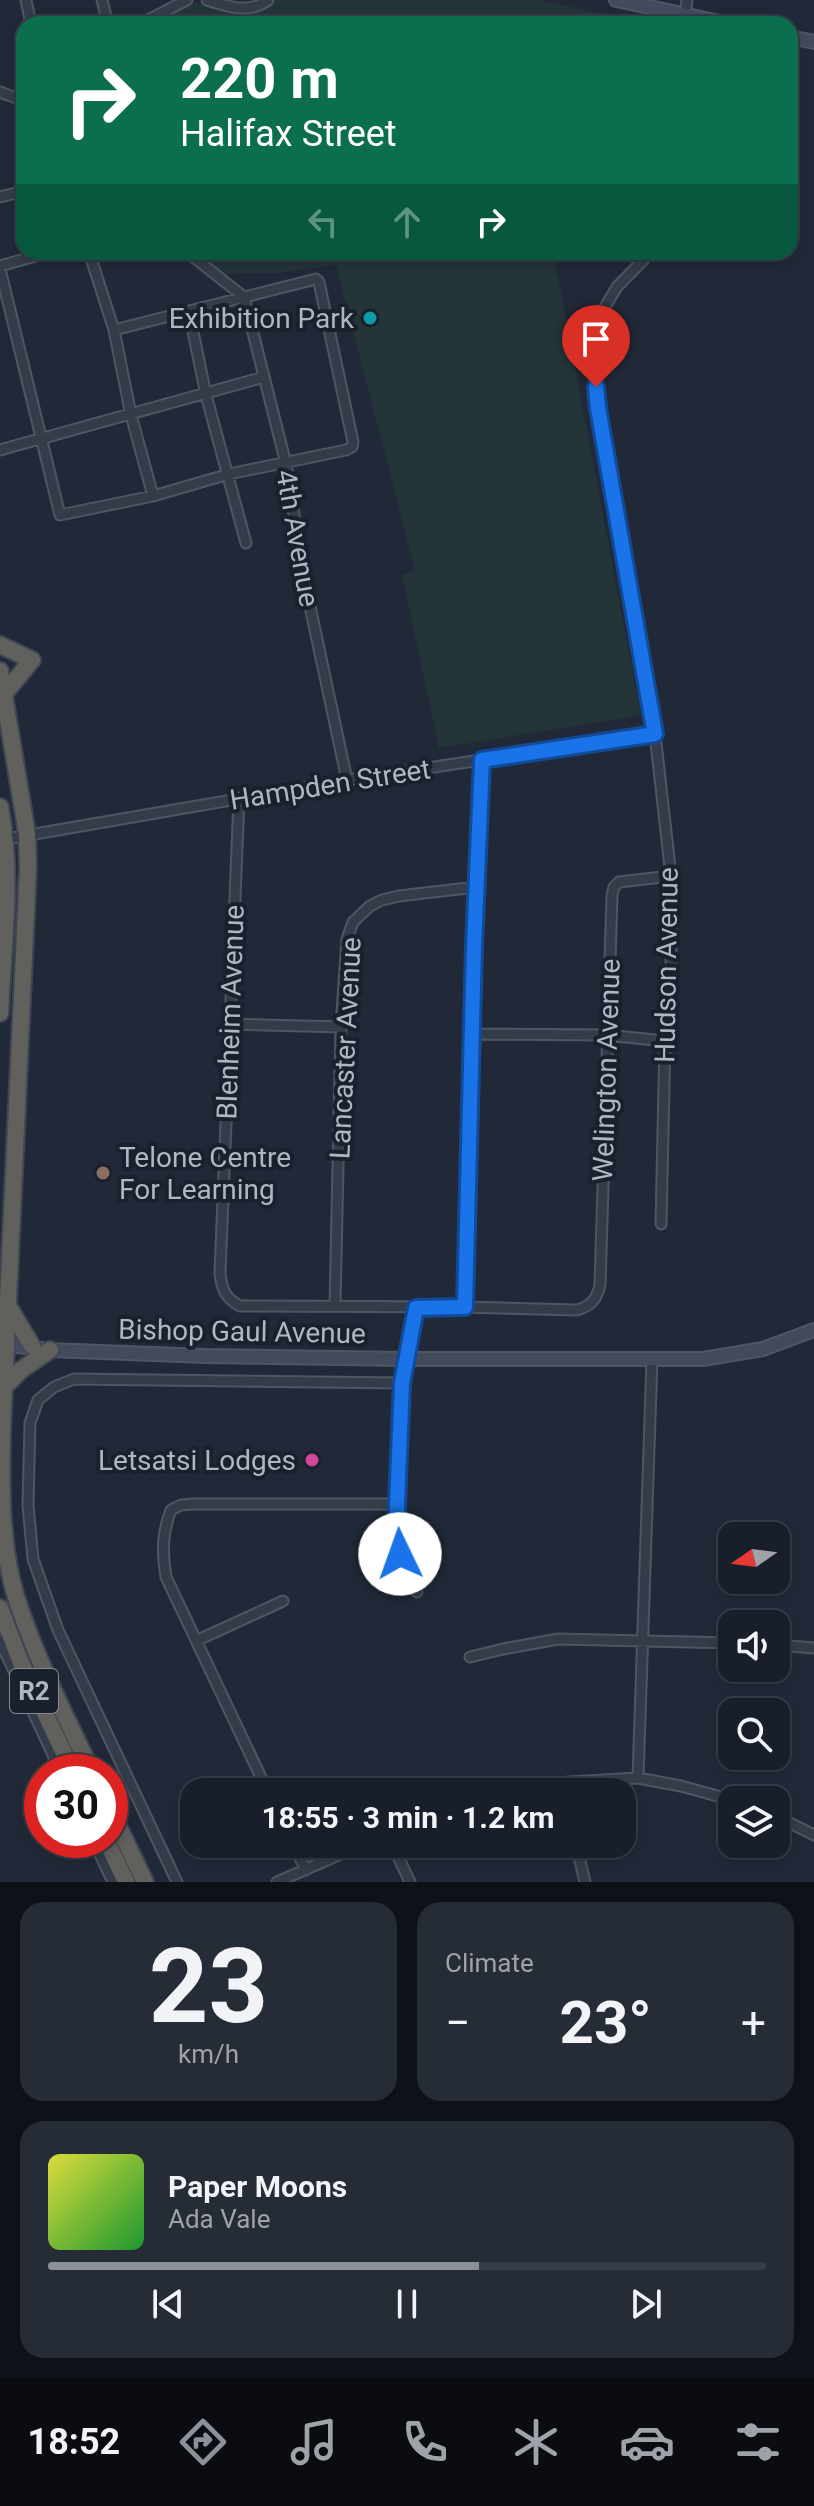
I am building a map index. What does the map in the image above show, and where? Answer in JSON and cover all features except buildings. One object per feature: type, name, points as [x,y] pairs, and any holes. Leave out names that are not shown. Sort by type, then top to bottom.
[{"type":"highway","points":[[0,645],[32,660],[4,694]]},
{"type":"highway","name":"R2","points":[[0,671],[27,834],[24,976],[8,1304],[3,1344],[6,1385],[2,1497],[9,1566],[16,1596],[38,1657],[84,1754]]},
{"type":"highway","points":[[0,807],[6,839],[0,1013]]},
{"type":"highway","points":[[8,1304],[32,1346]]},
{"type":"highway","points":[[6,1385],[21,1370],[50,1350]]},
{"type":"highway","name":"R2","points":[[0,1608],[15,1651],[64,1754]]},
{"type":"highway","points":[[128,1847],[145,1882]]},
{"type":"highway","points":[[115,1858],[126,1882]]},
{"type":"main road","points":[[616,0],[672,16]]},
{"type":"main road","name":"Bishop Gaul Avenue","points":[[3,1344],[50,1350],[205,1356],[703,1359],[779,1344],[814,1330]]},
{"type":"street","points":[[156,16],[187,0]]},
{"type":"street","points":[[207,0],[246,9],[258,7],[268,0]]},
{"type":"street","points":[[23,260],[0,267],[60,515],[153,496],[229,474],[286,464],[352,447],[316,279],[114,330]]},
{"type":"street","points":[[92,260],[114,330],[131,415],[153,496]]},
{"type":"street","points":[[198,260],[244,297]]},
{"type":"street","name":"Hudson Avenue","points":[[643,260],[617,287],[602,312],[593,336],[598,408],[655,734],[671,876],[671,975],[665,1041],[661,1224]]},
{"type":"street","name":"4th Avenue","points":[[244,297],[286,464],[305,583],[347,780]]},
{"type":"street","points":[[189,312],[206,395],[246,543]]},
{"type":"street","points":[[0,450],[264,377]]},
{"type":"street","name":"Hampden Street","points":[[6,839],[347,780],[655,734]]},
{"type":"street","points":[[335,1305],[465,1307],[482,760]]},
{"type":"street","name":"Blenheim Avenue","points":[[239,798],[228,1024],[222,1288],[228,1299],[240,1306],[335,1305]]},
{"type":"street","name":"Welington Avenue","points":[[465,1307],[577,1310],[587,1307],[598,1294],[614,887],[625,880],[671,876]]},
{"type":"street","name":"Lancaster Avenue","points":[[335,1305],[341,1027],[347,939],[353,922],[370,906],[382,900],[476,887]]},
{"type":"street","points":[[228,1024],[341,1027]]},
{"type":"street","points":[[472,1034],[606,1035],[665,1041]]},
{"type":"street","points":[[416,1308],[402,1383],[397,1543],[417,1592]]},
{"type":"street","points":[[652,1359],[638,1778],[718,1796]]},
{"type":"street","name":"Bishop Gaul Avenue","points":[[177,1882],[44,1597],[33,1559],[28,1505],[30,1423],[38,1400],[54,1387],[74,1379],[402,1383]]},
{"type":"street","points":[[262,1778],[166,1577],[162,1553],[171,1510],[194,1504],[397,1504]]},
{"type":"street","points":[[198,1640],[283,1601]]},
{"type":"street","points":[[470,1657],[558,1639],[718,1643]]},
{"type":"street","points":[[0,1641],[53,1754]]},
{"type":"street","points":[[790,1646],[814,1648]]},
{"type":"street","points":[[790,1823],[814,1835]]},
{"type":"street","points":[[102,1858],[113,1882]]},
{"type":"street","points":[[300,1858],[306,1870]]},
{"type":"street","points":[[277,1882],[333,1858]]},
{"type":"street","points":[[399,1858],[410,1882]]},
{"type":"street","points":[[579,1858],[585,1882]]},
{"type":"shaded area","points":[[273,0],[538,0],[612,16],[158,16],[192,3],[243,11]]},
{"type":"shaded area","points":[[205,260],[555,260],[641,715],[439,748],[402,575],[415,570],[336,265],[278,273],[225,274]]},
{"type":"place","name":"Exhibition Park","points":[[370,318]]},
{"type":"place","name":"Telone Centre For Learning","points":[[103,1173]]},
{"type":"place","name":"Letsatsi Lodges","points":[[312,1460]]},
{"type":"route","points":[[400,1554],[397,1504],[402,1383],[416,1308],[465,1307],[482,760],[655,734],[596,387]]}]
